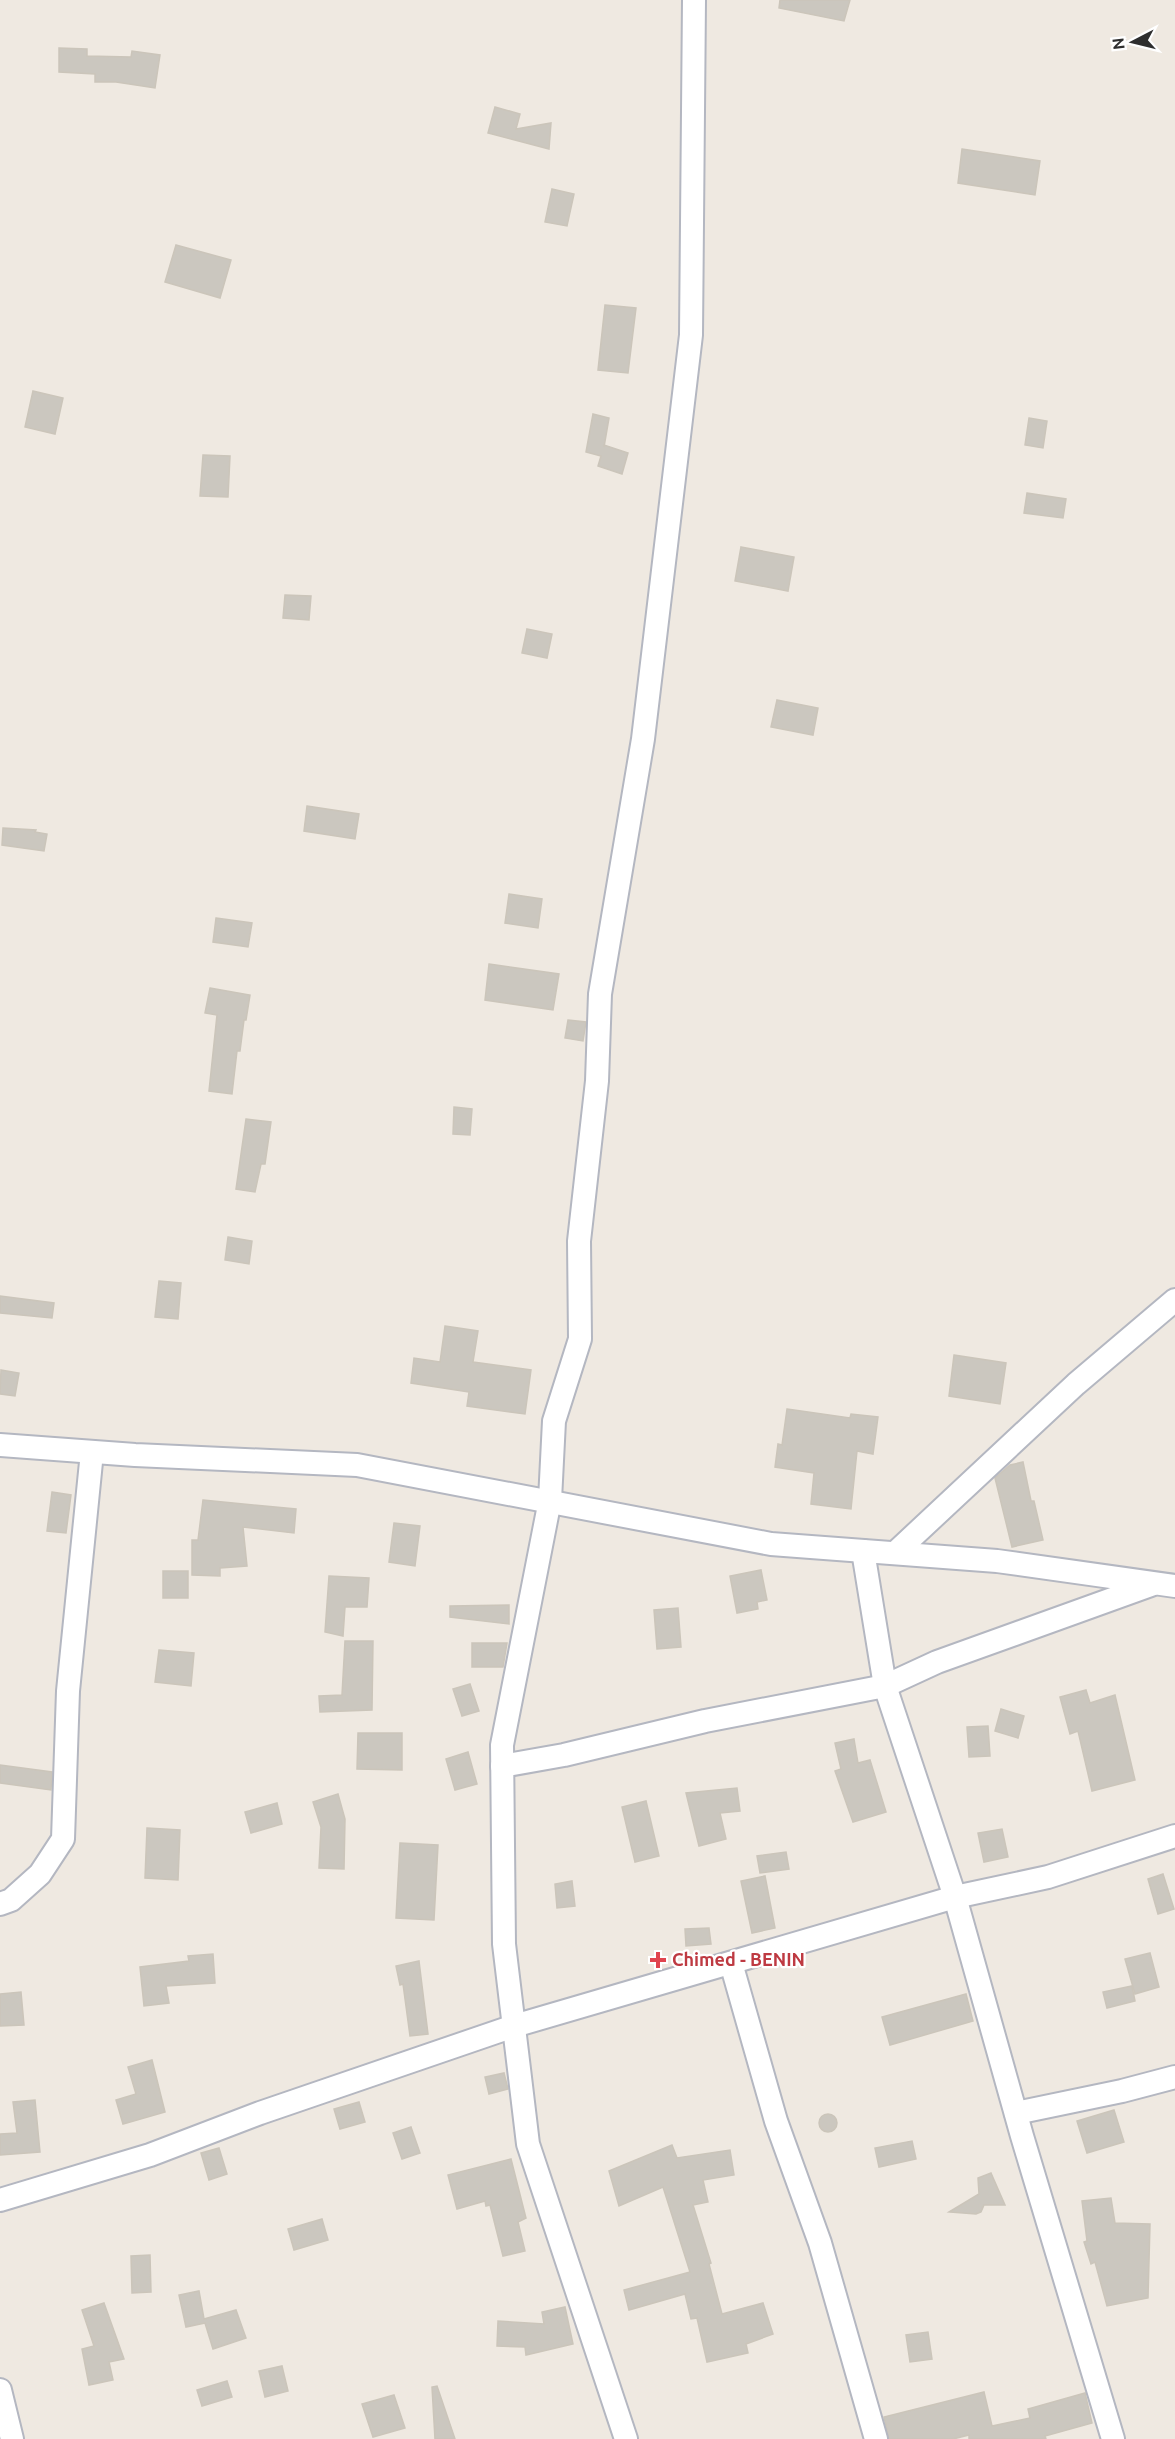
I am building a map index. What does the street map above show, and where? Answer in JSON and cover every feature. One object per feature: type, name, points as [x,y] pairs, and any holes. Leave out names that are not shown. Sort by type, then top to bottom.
[{"type":"street","points":[[626,2439],[528,2144],[504,1944],[502,1745],[550,1500],[554,1420],[580,1340],[579,1241],[597,1081],[600,994],[643,739],[691,334],[694,0]]},
{"type":"street","points":[[895,1553],[1076,1384],[1175,1300]]},
{"type":"street","points":[[0,1445],[92,1452],[357,1465],[771,1544],[997,1561],[1165,1584]]},
{"type":"street","points":[[0,1904],[11,1900],[40,1874],[63,1839],[68,1691],[92,1452]]},
{"type":"street","points":[[862,1551],[885,1686],[955,1897],[1016,2113],[1113,2439]]},
{"type":"street","points":[[502,1766],[564,1755],[705,1721],[885,1686],[937,1662],[1165,1584]]},
{"type":"street","points":[[0,2200],[150,2155],[282,2106],[514,2026],[955,1897],[1048,1877],[1138,1850],[1175,1836]]},
{"type":"street","points":[[731,1963],[776,2121],[820,2243],[876,2439]]},
{"type":"street","points":[[1016,2113],[1122,2091],[1175,2077]]},
{"type":"street","points":[[0,2390],[12,2439]]},
{"type":"building","points":[[780,0],[850,0],[844,21],[779,8]]},
{"type":"building","points":[[59,48],[87,49],[87,56],[131,57],[132,51],[160,55],[155,88],[116,82],[95,82],[95,74],[59,72]]},
{"type":"building","points":[[495,107],[520,114],[516,129],[551,123],[549,149],[488,133]]},
{"type":"building","points":[[962,149],[1040,161],[1035,195],[958,183]]},
{"type":"building","points":[[552,189],[574,194],[567,226],[545,222]]},
{"type":"building","points":[[176,245],[231,260],[220,298],[165,282]]},
{"type":"building","points":[[605,305],[636,308],[628,373],[598,370]]},
{"type":"building","points":[[33,391],[63,398],[55,434],[25,427]]},
{"type":"building","points":[[593,414],[609,418],[604,445],[628,453],[622,474],[598,466],[601,456],[586,452]]},
{"type":"building","points":[[1029,418],[1047,421],[1043,448],[1025,445]]},
{"type":"building","points":[[203,455],[230,456],[228,497],[200,496]]},
{"type":"building","points":[[1027,493],[1066,499],[1063,518],[1024,513]]},
{"type":"building","points":[[741,547],[794,557],[788,591],[735,581]]},
{"type":"building","points":[[285,595],[311,596],[309,620],[283,618]]},
{"type":"building","points":[[527,629],[552,634],[547,658],[522,653]]},
{"type":"building","points":[[777,700],[818,708],[813,735],[771,727]]},
{"type":"building","points":[[307,806],[359,814],[355,839],[304,831]]},
{"type":"building","points":[[3,828],[36,830],[35,832],[47,834],[44,851],[2,845]]},
{"type":"building","points":[[509,894],[542,899],[538,928],[505,923]]},
{"type":"building","points":[[216,918],[252,923],[248,947],[213,942]]},
{"type":"building","points":[[489,964],[559,974],[553,1010],[485,1000]]},
{"type":"building","points":[[210,988],[250,995],[240,1051],[237,1051],[232,1094],[209,1091],[217,1015],[205,1013]]},
{"type":"building","points":[[568,1020],[586,1022],[583,1041],[565,1038]]},
{"type":"building","points":[[454,1107],[472,1109],[470,1135],[453,1134]]},
{"type":"building","points":[[246,1119],[271,1122],[265,1164],[261,1164],[255,1192],[236,1189]]},
{"type":"building","points":[[228,1237],[252,1241],[249,1264],[225,1260]]},
{"type":"building","points":[[159,1281],[181,1283],[178,1319],[155,1317]]},
{"type":"building","points":[[0,1296],[54,1303],[52,1318],[0,1313]]},
{"type":"building","points":[[445,1326],[478,1331],[473,1362],[531,1370],[525,1414],[467,1406],[469,1392],[411,1383],[414,1358],[440,1362]]},
{"type":"building","points":[[954,1355],[1006,1363],[1000,1404],[949,1396]]},
{"type":"building","points":[[1,1370],[19,1373],[15,1396],[0,1394]]},
{"type":"building","points":[[787,1409],[850,1418],[851,1414],[878,1417],[873,1454],[857,1451],[851,1509],[811,1504],[814,1473],[775,1467],[778,1444],[782,1445]]},
{"type":"building","points":[[1023,1462],[1031,1501],[1034,1501],[1043,1540],[1012,1547],[995,1478],[1010,1465]]},
{"type":"building","points":[[52,1492],[71,1495],[66,1533],[47,1531]]},
{"type":"building","points":[[203,1500],[296,1509],[294,1533],[243,1527],[247,1566],[220,1568],[220,1576],[192,1575],[192,1540],[198,1540]]},
{"type":"building","points":[[394,1523],[420,1526],[415,1566],[389,1562]]},
{"type":"building","points":[[761,1570],[767,1600],[757,1602],[758,1609],[737,1613],[730,1576]]},
{"type":"building","points":[[163,1571],[188,1571],[188,1598],[163,1598]]},
{"type":"building","points":[[329,1576],[369,1578],[367,1607],[345,1607],[343,1636],[325,1632]]},
{"type":"building","points":[[509,1605],[509,1624],[450,1617],[450,1606]]},
{"type":"building","points":[[678,1608],[681,1647],[657,1649],[654,1610]]},
{"type":"building","points":[[345,1641],[373,1641],[372,1710],[320,1712],[319,1696],[342,1695]]},
{"type":"building","points":[[472,1643],[507,1643],[503,1667],[472,1667]]},
{"type":"building","points":[[159,1650],[194,1653],[191,1686],[155,1682]]},
{"type":"building","points":[[470,1684],[479,1711],[462,1716],[453,1689]]},
{"type":"building","points":[[1086,1690],[1090,1703],[1115,1695],[1135,1780],[1092,1791],[1078,1731],[1070,1734],[1060,1697]]},
{"type":"building","points":[[1001,1709],[1024,1716],[1018,1738],[995,1731]]},
{"type":"building","points":[[988,1726],[990,1756],[969,1757],[967,1727]]},
{"type":"building","points":[[358,1733],[402,1733],[402,1770],[357,1769]]},
{"type":"building","points":[[854,1739],[858,1763],[870,1760],[886,1812],[853,1822],[835,1771],[841,1769],[835,1743]]},
{"type":"building","points":[[468,1752],[477,1784],[455,1790],[446,1759]]},
{"type":"building","points":[[0,1765],[52,1772],[51,1790],[0,1783]]},
{"type":"building","points":[[737,1788],[740,1811],[720,1813],[726,1839],[699,1846],[686,1793]]},
{"type":"building","points":[[338,1794],[345,1819],[344,1869],[319,1868],[321,1827],[313,1802]]},
{"type":"building","points":[[646,1801],[659,1856],[635,1862],[622,1807]]},
{"type":"building","points":[[277,1803],[282,1824],[251,1833],[245,1812]]},
{"type":"building","points":[[147,1828],[180,1830],[178,1880],[145,1878]]},
{"type":"building","points":[[1002,1829],[1008,1857],[984,1862],[978,1833]]},
{"type":"building","points":[[400,1843],[438,1845],[434,1920],[396,1918]]},
{"type":"building","points":[[786,1852],[789,1869],[760,1873],[757,1856]]},
{"type":"building","points":[[1163,1874],[1174,1909],[1158,1914],[1148,1879]]},
{"type":"building","points":[[765,1876],[775,1928],[752,1933],[741,1881]]},
{"type":"building","points":[[572,1881],[575,1906],[557,1908],[555,1884]]},
{"type":"building","points":[[709,1928],[711,1944],[686,1946],[685,1929]]},
{"type":"building","points":[[1150,1953],[1159,1987],[1135,1994],[1125,1959]]},
{"type":"building","points":[[213,1954],[215,1983],[166,1986],[169,2003],[144,2006],[140,1967],[189,1961],[188,1956]]},
{"type":"building","points":[[419,1961],[428,2034],[410,2036],[403,1984],[400,1985],[396,1966]]},
{"type":"building","points":[[1132,1986],[1135,2001],[1107,2008],[1103,1992]]},
{"type":"building","points":[[21,1992],[24,2025],[0,2026],[0,1994]]},
{"type":"building","points":[[966,1994],[973,2021],[890,2045],[882,2017]]},
{"type":"building","points":[[152,2060],[165,2112],[123,2124],[116,2100],[136,2094],[128,2067]]},
{"type":"building","points":[[504,2073],[508,2089],[489,2094],[485,2077]]},
{"type":"building","points":[[35,2100],[40,2152],[0,2155],[0,2134],[17,2133],[13,2102]]},
{"type":"building","points":[[359,2102],[365,2122],[340,2129],[334,2109]]},
{"type":"building","points":[[1114,2110],[1124,2142],[1087,2153],[1077,2121]]},
{"type":"building","points":[[824,2114],[832,2114],[837,2119],[835,2130],[824,2132],[819,2127],[819,2119]]},
{"type":"building","points":[[411,2127],[420,2153],[402,2159],[393,2133]]},
{"type":"building","points":[[912,2141],[916,2159],[879,2167],[875,2148]]},
{"type":"building","points":[[672,2145],[677,2158],[730,2150],[734,2175],[703,2180],[708,2202],[693,2205],[711,2263],[709,2264],[722,2314],[763,2303],[773,2334],[746,2344],[748,2353],[707,2362],[697,2318],[691,2319],[685,2294],[629,2310],[624,2290],[690,2272],[663,2187],[619,2206],[609,2171]]},
{"type":"building","points":[[219,2148],[227,2174],[209,2180],[201,2153]]},
{"type":"building","points":[[511,2159],[526,2218],[518,2222],[525,2251],[503,2256],[490,2205],[486,2206],[485,2201],[457,2209],[448,2175]]},
{"type":"building","points":[[991,2173],[1005,2205],[984,2205],[981,2212],[976,2214],[949,2212],[979,2194],[978,2178]]},
{"type":"building","points":[[1111,2198],[1115,2223],[1150,2224],[1148,2298],[1107,2306],[1095,2262],[1091,2264],[1084,2242],[1087,2241],[1082,2201]]},
{"type":"building","points":[[322,2219],[328,2240],[294,2250],[288,2229]]},
{"type":"building","points":[[150,2255],[151,2292],[132,2293],[131,2256]]},
{"type":"building","points":[[199,2291],[204,2319],[236,2310],[246,2338],[213,2349],[205,2323],[186,2327],[179,2295]]},
{"type":"building","points":[[104,2303],[124,2359],[109,2362],[113,2380],[89,2385],[82,2349],[94,2346],[82,2310]]},
{"type":"building","points":[[565,2307],[573,2344],[526,2355],[525,2347],[497,2346],[498,2321],[544,2324],[542,2312]]},
{"type":"building","points":[[928,2332],[932,2359],[910,2362],[906,2335]]},
{"type":"building","points":[[282,2366],[288,2391],[265,2397],[259,2371]]},
{"type":"building","points":[[227,2381],[232,2397],[202,2406],[197,2390]]},
{"type":"building","points":[[437,2386],[455,2439],[435,2439],[432,2387]]},
{"type":"building","points":[[984,2392],[992,2426],[1030,2418],[1028,2409],[1085,2393],[1092,2423],[1045,2436],[1046,2439],[969,2439],[969,2435],[953,2439],[889,2439],[884,2417]]},
{"type":"building","points":[[394,2395],[405,2428],[373,2437],[362,2404]]},
{"type":"place","name":"Chimed - BENIN","points":[[658,1960]]}]
